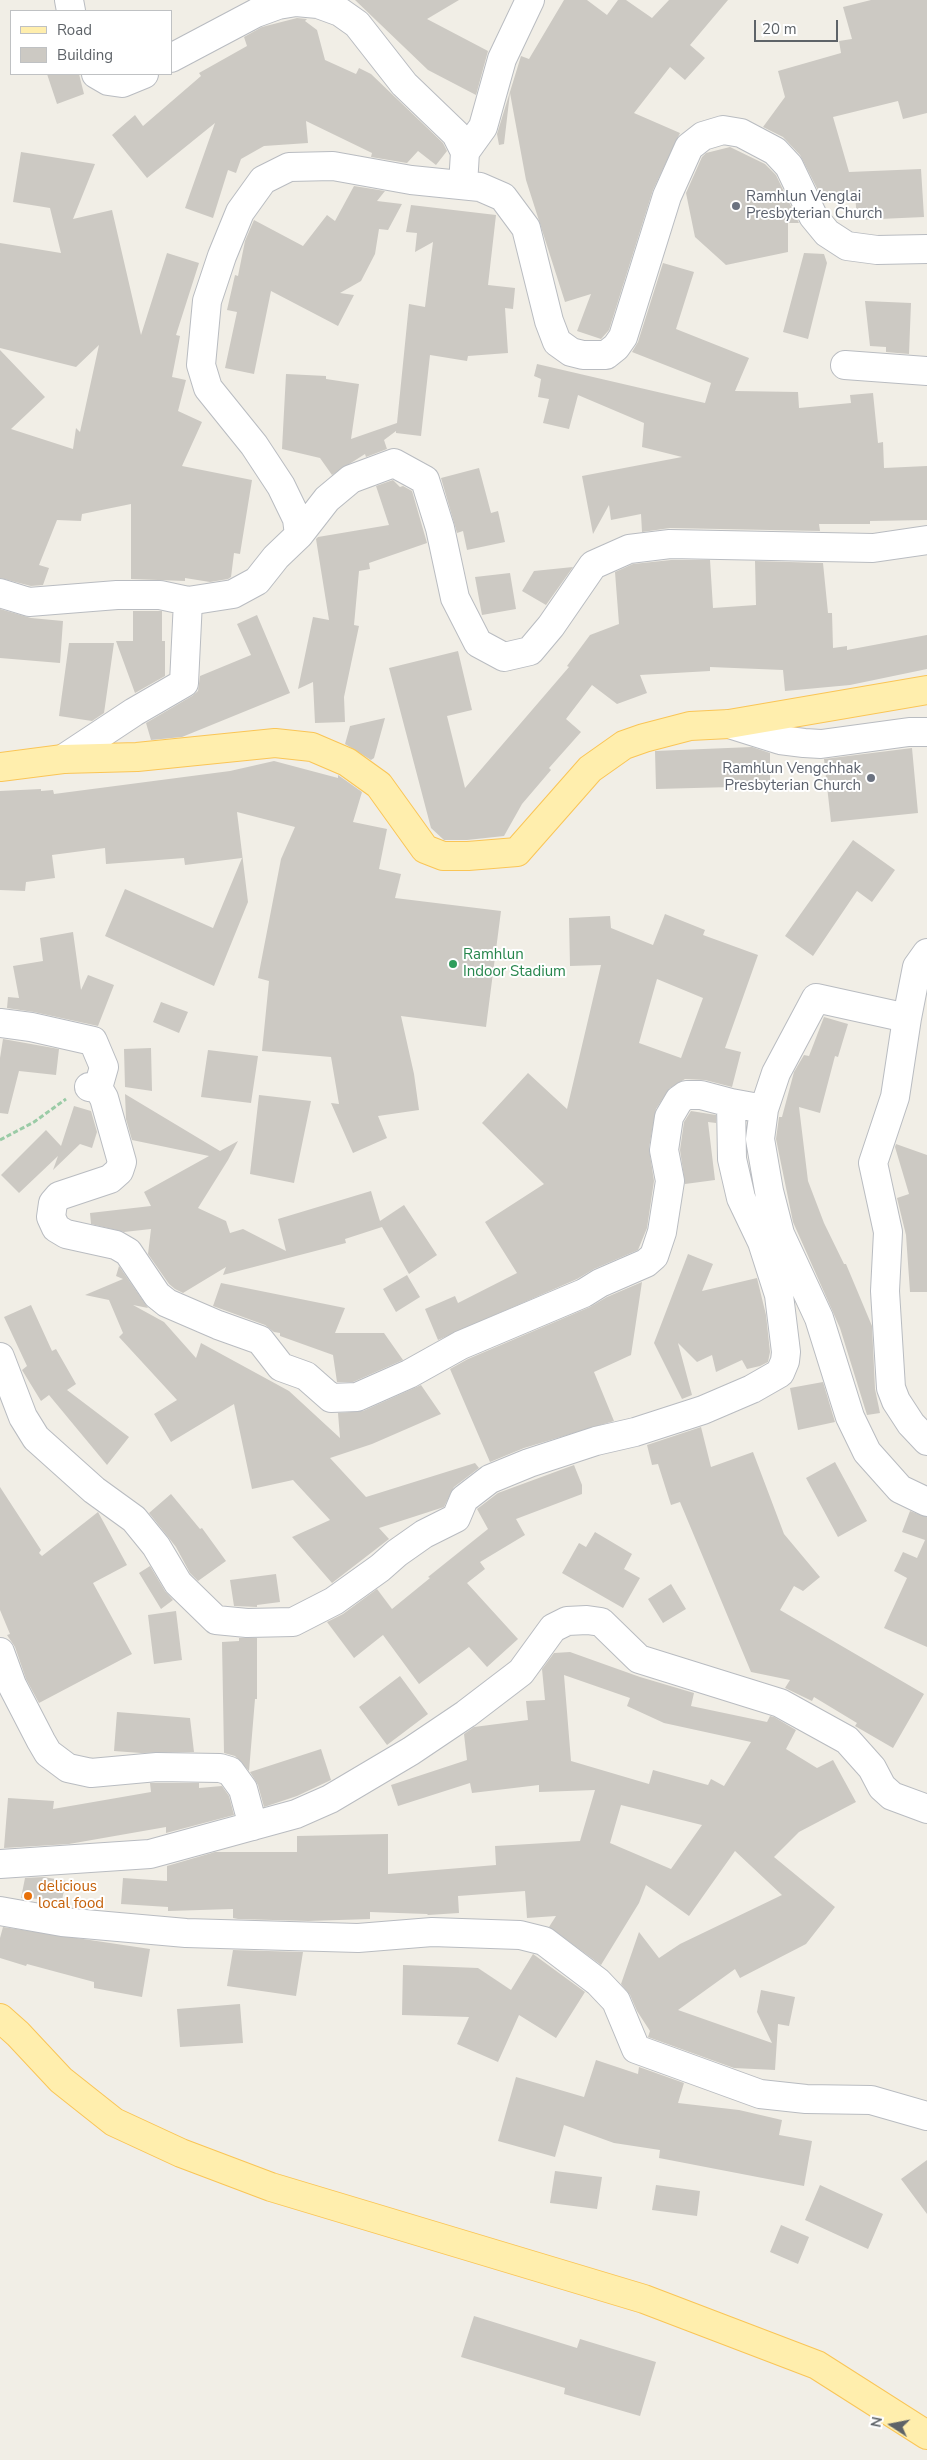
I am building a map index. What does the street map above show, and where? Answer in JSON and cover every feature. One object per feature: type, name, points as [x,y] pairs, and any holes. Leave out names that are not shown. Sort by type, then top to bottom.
[{"type":"main road","points":[[0,767],[63,760],[138,757],[274,743],[312,747],[347,762],[379,785],[425,849],[443,856],[517,852],[590,769],[624,745],[690,726],[729,724],[927,690]]},
{"type":"main road","points":[[0,2018],[18,2034],[61,2080],[114,2122],[181,2153],[271,2187],[644,2299],[817,2365],[927,2435]]},
{"type":"street","points":[[465,152],[483,128],[502,59],[530,0]]},
{"type":"street","points":[[172,57],[256,13],[287,4],[318,4],[340,12],[357,24],[404,84],[456,134],[465,152],[463,185]]},
{"type":"street","points":[[98,75],[108,81],[122,83],[142,75]]},
{"type":"street","points":[[299,535],[297,519],[281,486],[254,445],[208,388],[201,364],[207,301],[222,256],[240,212],[263,180],[289,167],[333,166],[411,180],[480,187],[503,197],[526,228],[549,321],[557,342],[571,352],[582,355],[606,355],[616,347],[623,337],[667,196],[689,147],[703,136],[723,130],[742,133],[775,151],[789,166],[813,216],[827,234],[846,246],[877,250],[927,249]]},
{"type":"street","points":[[845,365],[927,372]]},
{"type":"street","points":[[0,593],[29,602],[117,595],[160,595],[188,601],[233,594],[257,581],[276,557],[299,535],[327,499],[351,479],[394,464],[425,480],[440,528],[455,598],[478,643],[504,657],[530,651],[552,626],[593,565],[629,549],[670,544],[873,548],[927,540]]},
{"type":"street","points":[[63,760],[134,712],[184,683],[188,601]]},
{"type":"street","points":[[729,724],[780,740],[821,744],[909,732],[927,732]]},
{"type":"street","points":[[927,954],[917,967],[895,1097],[873,1163],[888,1232],[886,1291],[891,1388],[896,1401],[911,1424],[927,1441]]},
{"type":"street","points":[[908,1018],[816,998],[776,1073],[764,1109],[760,1139],[769,1191],[780,1234],[819,1318],[850,1418],[867,1452],[900,1489],[927,1502]]},
{"type":"street","points":[[0,1023],[31,1027],[93,1041],[104,1067],[93,1087],[104,1098],[122,1162],[119,1170],[110,1179],[59,1196],[53,1203],[51,1216],[56,1228],[66,1234],[116,1245],[128,1252],[157,1295],[167,1302],[218,1326],[260,1340],[281,1367],[306,1376],[331,1398],[357,1396],[409,1374],[461,1344],[534,1315],[646,1263],[658,1248],[667,1206],[670,1181],[664,1150],[672,1109],[686,1095],[694,1094],[764,1109]]},
{"type":"street","points":[[0,1357],[22,1417],[36,1438],[94,1490],[134,1519],[156,1546],[178,1583],[216,1620],[247,1623],[293,1622],[334,1601],[380,1568],[396,1553],[424,1534],[456,1518],[464,1499],[490,1479],[529,1463],[596,1441],[634,1432],[703,1410],[752,1389],[780,1373],[786,1361],[786,1352],[779,1296],[762,1242],[741,1198],[732,1159],[731,1103]]},
{"type":"street","points":[[0,1864],[150,1854],[296,1814],[330,1799],[411,1751],[466,1714],[521,1672],[553,1628],[567,1621],[587,1620],[601,1622],[639,1658],[780,1703],[847,1740],[872,1768],[882,1787],[892,1796],[927,1809]]},
{"type":"street","points":[[0,1652],[12,1684],[48,1753],[68,1768],[91,1773],[157,1767],[220,1768],[230,1771],[243,1789],[253,1826]]},
{"type":"street","points":[[0,1912],[46,1920],[186,1933],[358,1938],[432,1932],[520,1935],[544,1941],[598,1982],[616,2001],[636,2049],[760,2094],[806,2099],[871,2100],[927,2116]]},
{"type":"path","points":[[0,1140],[34,1122],[76,1092],[93,1087]]},
{"type":"building","points":[[355,0],[459,0],[427,19],[488,51],[476,95],[428,70]]},
{"type":"building","points":[[564,0],[587,0],[607,15],[618,0],[626,0],[652,18],[669,0],[728,0],[690,45],[705,58],[685,80],[670,67],[634,113],[680,133],[653,190],[609,330],[601,339],[577,331],[591,294],[565,302],[526,180],[510,93],[504,144],[499,145],[497,134],[521,56],[529,59]]},
{"type":"building","points":[[871,0],[927,0],[927,113],[903,119],[898,101],[833,117],[849,172],[921,169],[924,217],[857,220],[855,193],[824,202],[800,155],[783,137],[763,127],[785,97],[778,71],[841,53],[839,41],[852,39],[843,7]]},
{"type":"building","points":[[297,18],[307,19],[305,21],[317,30],[325,60],[356,74],[359,68],[371,74],[443,143],[447,151],[436,165],[418,151],[407,163],[371,157],[372,153],[306,121],[308,143],[264,146],[241,159],[236,173],[228,170],[213,218],[185,208],[215,123],[147,178],[112,135],[135,115],[143,126],[201,76],[199,73],[247,46],[244,37],[262,27]]},
{"type":"building","points":[[47,75],[79,75],[84,94],[57,104]]},
{"type":"building","name":"Ramhlun Venglai Presbyterian Church","points":[[730,147],[765,164],[776,175],[799,223],[788,223],[788,252],[726,265],[695,237],[686,193],[702,157],[706,153]]},
{"type":"building","points":[[21,152],[95,164],[73,219],[112,210],[141,335],[167,253],[199,263],[176,335],[180,336],[172,377],[186,380],[178,411],[202,422],[182,466],[252,480],[240,554],[234,553],[231,577],[228,579],[210,582],[185,578],[185,581],[131,579],[131,504],[82,514],[81,521],[57,520],[39,565],[49,568],[43,585],[31,586],[0,578],[0,350],[45,397],[11,429],[73,449],[76,428],[80,432],[99,345],[76,367],[0,348],[0,243],[61,253],[50,208],[13,202]]},
{"type":"building","points":[[354,186],[385,191],[377,201],[402,204],[388,230],[379,229],[375,254],[361,281],[340,293],[354,295],[338,326],[271,291],[254,374],[225,368],[237,312],[227,310],[235,275],[238,276],[245,241],[254,220],[303,246],[327,215],[335,221]]},
{"type":"building","points":[[411,205],[496,215],[488,285],[515,288],[513,309],[505,308],[508,353],[468,356],[467,361],[430,355],[421,436],[396,433],[396,431],[384,440],[387,449],[366,457],[365,454],[332,475],[320,458],[282,449],[286,374],[326,376],[326,379],[359,384],[351,439],[397,423],[409,304],[425,307],[433,242],[415,252],[417,233],[406,232]]},
{"type":"building","points":[[804,253],[824,254],[827,263],[808,339],[783,332]]},
{"type":"building","points":[[663,263],[694,272],[676,329],[749,358],[735,391],[798,392],[799,408],[851,403],[850,395],[873,393],[878,443],[883,442],[884,468],[927,466],[927,520],[870,521],[870,524],[819,524],[820,531],[670,528],[642,532],[641,514],[611,520],[609,505],[593,534],[582,476],[682,457],[642,447],[644,423],[578,395],[569,429],[543,423],[549,399],[538,397],[541,379],[534,376],[537,364],[705,403],[711,383],[632,352],[638,342]]},
{"type":"building","points":[[865,301],[911,303],[909,354],[886,352],[886,347],[870,346]]},
{"type":"building","points":[[479,468],[491,513],[498,511],[505,542],[467,550],[463,531],[457,533],[441,478]]},
{"type":"building","points":[[393,480],[400,487],[403,486],[412,491],[427,543],[369,563],[370,569],[359,571],[354,625],[359,626],[344,697],[345,722],[315,723],[313,682],[298,689],[313,617],[329,620],[316,539],[318,537],[389,525],[376,486]]},
{"type":"building","points":[[671,560],[710,560],[713,608],[756,605],[755,561],[823,563],[828,613],[832,613],[833,648],[847,646],[847,650],[927,635],[927,669],[850,685],[785,691],[783,670],[710,667],[710,671],[640,675],[647,693],[617,704],[592,685],[566,719],[581,732],[549,768],[551,770],[522,804],[504,836],[467,840],[444,840],[431,828],[389,668],[458,651],[472,710],[447,716],[465,788],[569,667],[567,666],[590,635],[619,624],[615,572],[633,564]]},
{"type":"building","points":[[573,567],[546,605],[522,591],[534,571]]},
{"type":"building","points":[[510,573],[516,609],[482,615],[475,577]]},
{"type":"building","points":[[0,609],[31,618],[63,621],[60,663],[0,658]]},
{"type":"building","points":[[133,611],[162,611],[162,641],[165,641],[165,676],[135,693],[116,641],[133,641]]},
{"type":"building","points":[[257,615],[290,693],[182,737],[151,740],[146,723],[198,691],[200,676],[251,655],[237,624]]},
{"type":"building","points":[[69,643],[114,643],[104,713],[92,721],[59,716]]},
{"type":"building","points":[[385,718],[374,758],[371,760],[345,744],[350,726]]},
{"type":"building","points":[[752,747],[770,753],[770,786],[656,789],[655,751]]},
{"type":"building","name":"Ramhlun Vengchhak Presbyterian Church","points":[[912,748],[918,813],[831,822],[824,759]]},
{"type":"building","points":[[274,761],[338,778],[338,775],[362,792],[353,822],[387,829],[379,869],[401,874],[395,898],[501,911],[486,1027],[401,1016],[414,1074],[419,1110],[378,1116],[387,1138],[353,1153],[331,1103],[339,1104],[331,1057],[262,1051],[269,981],[258,978],[281,859],[295,827],[237,812],[248,902],[214,986],[105,936],[125,889],[213,928],[242,858],[185,865],[184,858],[106,864],[105,848],[52,855],[55,878],[26,882],[25,891],[0,890],[0,791],[41,789],[41,791],[53,790],[54,794],[230,771]]},
{"type":"building","points":[[853,840],[895,870],[872,902],[857,891],[813,956],[785,936]]},
{"type":"building","points":[[665,914],[705,930],[703,935],[758,955],[725,1048],[741,1052],[732,1087],[705,1080],[685,1079],[670,1088],[656,1109],[649,1148],[654,1181],[647,1228],[638,1250],[438,1340],[425,1309],[455,1296],[458,1303],[517,1273],[485,1222],[544,1184],[482,1123],[528,1073],[567,1109],[601,965],[570,966],[569,918],[610,916],[611,928],[653,945]],"holes":[[[657,979],[703,998],[681,1058],[639,1043]]]},
{"type":"building","points":[[73,932],[81,990],[88,975],[114,985],[98,1026],[7,1008],[8,997],[19,998],[13,966],[43,961],[40,938]]},
{"type":"building","points":[[161,1002],[188,1012],[179,1033],[153,1022]]},
{"type":"building","points":[[824,1017],[848,1024],[838,1057],[835,1056],[820,1113],[799,1107],[808,1181],[824,1223],[844,1264],[846,1264],[872,1326],[875,1389],[880,1413],[867,1415],[840,1328],[793,1222],[776,1139],[779,1117],[782,1117],[794,1072],[804,1055],[809,1056]]},
{"type":"building","points":[[3,1039],[59,1049],[56,1075],[19,1071],[8,1114],[0,1113],[0,1058]]},
{"type":"building","points":[[151,1048],[152,1091],[125,1087],[124,1049]]},
{"type":"building","points":[[208,1050],[258,1056],[251,1103],[201,1097]]},
{"type":"building","points":[[125,1094],[220,1151],[238,1141],[198,1208],[226,1221],[230,1233],[243,1229],[286,1251],[278,1219],[371,1191],[380,1221],[404,1205],[437,1255],[409,1274],[382,1227],[345,1239],[346,1243],[223,1275],[226,1267],[183,1293],[175,1289],[169,1284],[148,1254],[151,1229],[124,1232],[91,1224],[90,1213],[151,1206],[144,1192],[209,1156],[132,1140],[126,1119]]},
{"type":"building","points":[[259,1095],[311,1101],[294,1183],[250,1174]]},
{"type":"building","points":[[74,1106],[91,1111],[97,1132],[92,1148],[80,1144],[53,1170],[58,1156],[19,1193],[1,1175],[46,1130],[61,1146]]},
{"type":"building","points":[[691,1111],[716,1115],[716,1123],[708,1122],[715,1180],[685,1184],[680,1150],[684,1122]]},
{"type":"building","points":[[896,1144],[927,1155],[927,1292],[910,1292],[906,1235],[897,1198],[909,1194],[895,1147]]},
{"type":"building","points":[[688,1254],[713,1264],[702,1291],[757,1278],[766,1315],[770,1352],[768,1362],[760,1366],[747,1369],[742,1360],[716,1372],[712,1355],[697,1362],[678,1343],[692,1395],[682,1399],[654,1343]]},
{"type":"building","points":[[119,1266],[148,1308],[133,1305],[164,1322],[196,1358],[201,1343],[289,1391],[340,1438],[338,1413],[363,1411],[421,1385],[441,1414],[372,1444],[330,1458],[366,1497],[475,1463],[479,1468],[454,1487],[444,1507],[379,1528],[389,1539],[332,1583],[292,1537],[330,1520],[293,1480],[252,1489],[234,1404],[171,1442],[154,1414],[177,1400],[119,1337],[123,1333],[109,1300],[85,1295],[123,1279],[116,1276]]},
{"type":"building","points":[[407,1275],[420,1297],[396,1312],[383,1289]]},
{"type":"building","points":[[642,1282],[631,1355],[594,1372],[614,1421],[524,1448],[490,1462],[450,1369],[468,1359],[590,1307],[607,1297]]},
{"type":"building","points":[[221,1283],[345,1308],[335,1333],[384,1333],[403,1360],[353,1382],[337,1382],[333,1355],[280,1336],[280,1333],[274,1332],[265,1325],[213,1306]]},
{"type":"building","points":[[31,1305],[52,1351],[56,1349],[76,1384],[67,1390],[129,1437],[107,1465],[49,1395],[41,1401],[22,1370],[27,1366],[4,1317]]},
{"type":"building","points":[[823,1382],[835,1422],[798,1430],[790,1388]]},
{"type":"building","points":[[701,1427],[711,1467],[753,1452],[784,1534],[820,1577],[803,1591],[794,1586],[780,1610],[924,1694],[893,1748],[855,1726],[857,1723],[814,1697],[812,1701],[785,1688],[790,1680],[751,1672],[680,1502],[671,1505],[658,1464],[652,1465],[647,1445]]},
{"type":"building","points":[[835,1462],[867,1521],[838,1537],[806,1478]]},
{"type":"building","points":[[574,1465],[582,1485],[582,1494],[516,1519],[525,1535],[480,1562],[485,1569],[467,1583],[518,1639],[487,1667],[469,1647],[419,1684],[383,1635],[354,1658],[327,1622],[343,1614],[377,1589],[392,1609],[430,1578],[428,1577],[488,1529],[477,1509],[498,1493]]},
{"type":"building","points":[[0,1487],[41,1550],[39,1553],[42,1556],[98,1512],[127,1565],[93,1583],[132,1654],[39,1703],[26,1679],[15,1647],[7,1635],[10,1634],[0,1610]]},
{"type":"building","points":[[171,1494],[200,1529],[202,1528],[226,1561],[198,1581],[190,1573],[176,1547],[149,1513]]},
{"type":"building","points":[[910,1511],[927,1517],[927,1647],[884,1628],[907,1578],[894,1571],[903,1552],[917,1558],[925,1540],[902,1532]]},
{"type":"building","points":[[595,1532],[632,1554],[624,1569],[640,1578],[623,1608],[562,1573],[579,1543],[586,1547]]},
{"type":"building","points":[[150,1566],[165,1591],[173,1600],[161,1609],[139,1573]]},
{"type":"building","points":[[276,1574],[280,1602],[257,1605],[257,1607],[234,1606],[230,1580]]},
{"type":"building","points":[[671,1584],[686,1609],[663,1623],[648,1599]]},
{"type":"building","points":[[176,1611],[182,1660],[154,1664],[148,1615]]},
{"type":"building","points":[[239,1638],[257,1638],[257,1699],[255,1699],[249,1771],[235,1756],[224,1753],[222,1642],[239,1641]]},
{"type":"building","points":[[570,1652],[640,1677],[694,1693],[691,1706],[767,1722],[770,1716],[774,1717],[796,1730],[786,1749],[817,1768],[833,1760],[856,1802],[799,1832],[774,1857],[835,1907],[806,1944],[740,1978],[735,1969],[678,2010],[772,2043],[757,2012],[761,1990],[795,1997],[789,2026],[778,2024],[775,2070],[734,2068],[648,2037],[650,2031],[637,2011],[630,1995],[621,1984],[639,1932],[659,1958],[680,1944],[782,1895],[735,1851],[689,1916],[646,1885],[639,1903],[601,1965],[549,1927],[556,1916],[527,1918],[525,1891],[458,1896],[459,1913],[428,1915],[370,1912],[370,1919],[308,1921],[238,1919],[233,1918],[233,1909],[168,1911],[168,1907],[121,1904],[123,1878],[167,1881],[167,1866],[215,1852],[297,1852],[297,1836],[388,1834],[388,1874],[496,1865],[495,1846],[580,1841],[595,1790],[539,1792],[539,1785],[472,1793],[470,1783],[398,1806],[391,1785],[467,1760],[464,1734],[474,1727],[528,1720],[526,1701],[545,1700],[542,1669],[554,1653]],"holes":[[[564,1675],[630,1698],[627,1706],[664,1723],[751,1742],[724,1786],[711,1779],[708,1785],[653,1770],[649,1784],[571,1761]],[[621,1805],[702,1825],[671,1869],[610,1843]]]},
{"type":"building","points":[[400,1676],[428,1714],[387,1745],[359,1707]]},
{"type":"building","points":[[117,1712],[190,1718],[194,1752],[141,1753],[114,1751]]},
{"type":"building","points":[[321,1749],[331,1780],[297,1796],[264,1807],[258,1785],[250,1772]]},
{"type":"building","points":[[150,1783],[199,1783],[199,1788],[222,1786],[229,1796],[234,1815],[166,1833],[166,1827],[69,1844],[4,1848],[8,1798],[54,1801],[53,1809],[151,1792]]},
{"type":"building","points":[[44,1877],[66,1881],[62,1900],[21,1898],[25,1878]]},
{"type":"building","points":[[3,1927],[150,1949],[142,1997],[94,1988],[94,1982],[0,1958],[0,1938]]},
{"type":"building","points":[[233,1950],[303,1952],[296,1996],[227,1986]]},
{"type":"building","points":[[533,1954],[585,1992],[556,2038],[519,2015],[498,2062],[457,2044],[469,2017],[402,2015],[403,1965],[478,1968],[511,1990]]},
{"type":"building","points":[[240,2004],[243,2043],[180,2047],[177,2009]]},
{"type":"building","points":[[596,2060],[638,2074],[639,2067],[684,2083],[678,2103],[739,2110],[782,2120],[779,2135],[812,2141],[804,2186],[659,2158],[660,2150],[614,2143],[564,2125],[555,2157],[498,2141],[516,2077],[584,2097]]},
{"type":"building","points":[[927,2160],[927,2214],[901,2179]]},
{"type":"building","points":[[555,2171],[602,2177],[597,2209],[550,2203]]},
{"type":"building","points":[[656,2185],[700,2191],[697,2216],[652,2210]]},
{"type":"building","points":[[820,2185],[883,2214],[868,2249],[805,2220]]},
{"type":"building","points":[[781,2225],[809,2237],[798,2264],[770,2252]]},
{"type":"building","points":[[474,2316],[577,2348],[580,2339],[656,2362],[640,2416],[564,2394],[565,2388],[461,2357]]},
{"type":"place","name":"Ramhlun Venglai Presbyterian Church","points":[[736,206]]},
{"type":"place","name":"Ramhlun Vengchhak Presbyterian Church","points":[[871,778]]},
{"type":"place","name":"Ramhlun Indoor Stadium","points":[[453,964]]},
{"type":"place","name":"delicious local food","points":[[28,1896]]}]
